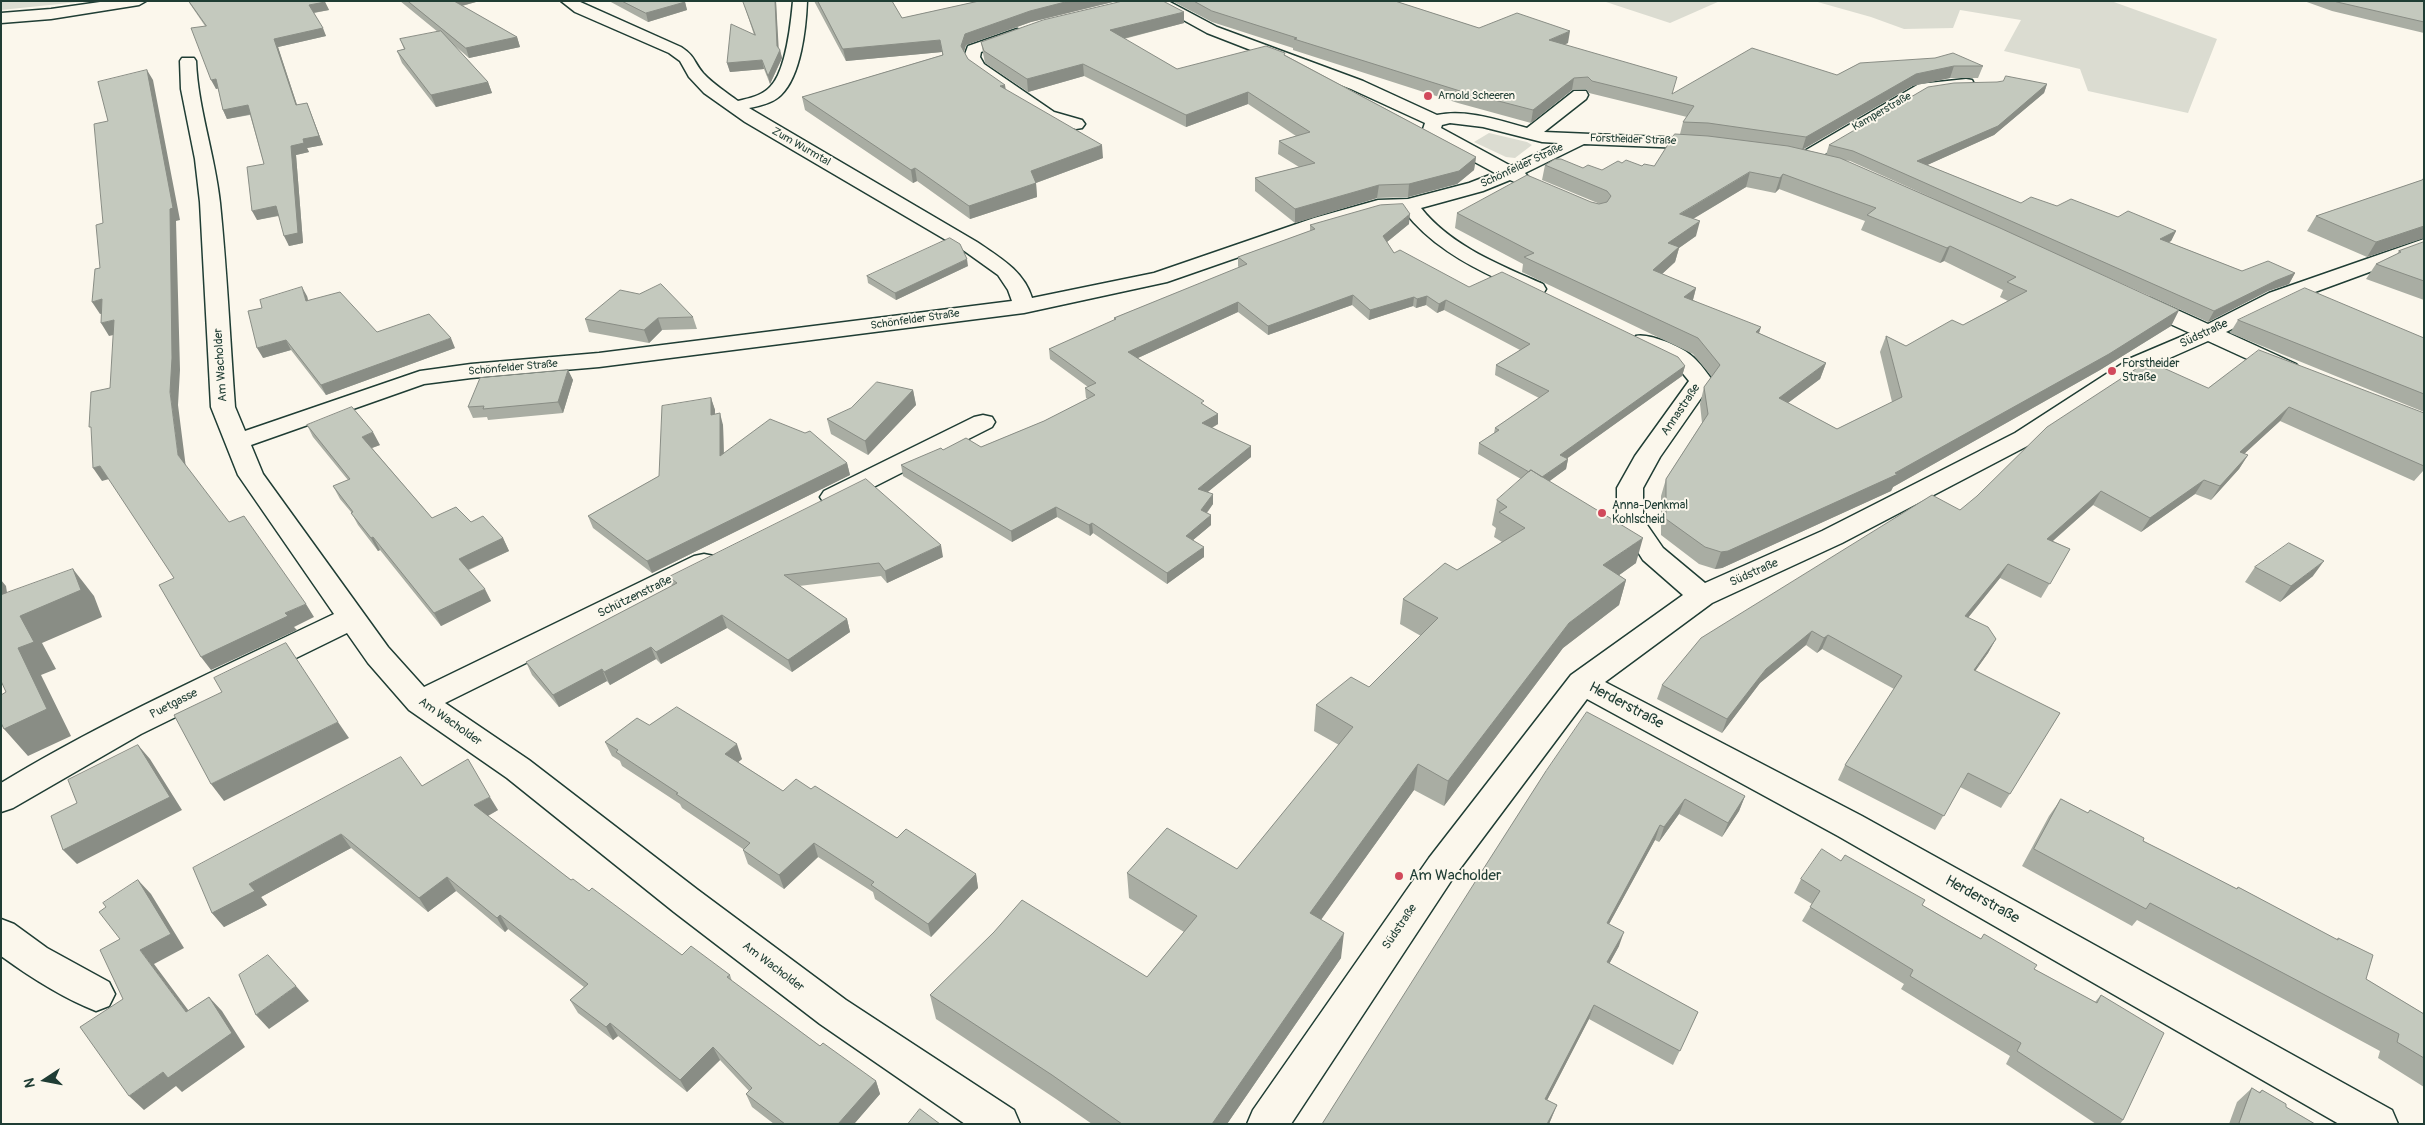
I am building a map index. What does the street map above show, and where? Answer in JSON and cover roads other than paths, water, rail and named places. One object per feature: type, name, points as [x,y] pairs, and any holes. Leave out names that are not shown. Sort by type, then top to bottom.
[{"type":"street","points":[[1,18],[51,14],[138,1]]},
{"type":"street","name":"Zum Wurmtal","points":[[568,1],[580,9],[675,50],[687,58],[695,74],[710,88],[759,122],[970,246],[1005,271],[1019,290],[1024,306]]},
{"type":"street","points":[[737,106],[764,98],[778,90],[794,46],[800,17],[800,1]]},
{"type":"street","name":"Forstheider Straße","points":[[1156,1],[1220,34],[1357,85],[1435,121],[1461,119],[1530,134],[1578,140],[1616,139],[1725,146]]},
{"type":"street","points":[[1028,30],[974,50],[972,57],[977,67],[1048,116],[1076,124]]},
{"type":"street","name":"Am Wacholder","points":[[188,61],[189,89],[204,159],[210,202],[223,407],[251,475],[378,655],[420,702],[518,769],[686,902],[833,1012],[1000,1124]]},
{"type":"street","name":"Kamperstraße","points":[[1833,165],[1799,156],[1925,88],[1960,84],[1985,84]]},
{"type":"street","points":[[1530,134],[1580,95]]},
{"type":"street","points":[[1435,121],[1432,128],[1440,136],[1509,174],[1535,185]]},
{"type":"street","name":"Schönfelder Straße","points":[[237,442],[420,378],[471,371],[684,350],[1024,306],[1160,278],[1321,222],[1378,206],[1409,205],[1476,187],[1509,174],[1578,140]]},
{"type":"street","points":[[1409,205],[1418,218],[1482,264],[1554,298]]},
{"type":"street","name":"Südstraße","points":[[1267,1124],[1441,868],[1582,683],[1702,596],[1832,537],[2024,438],[2139,363],[2208,333],[2277,298],[2424,244]]},
{"type":"street","points":[[2130,296],[2265,360],[2309,377]]},
{"type":"street","name":"Annastraße","points":[[1626,333],[1684,360],[1701,381],[1648,456],[1630,488],[1630,519],[1653,554],[1702,596]]},
{"type":"street","points":[[814,506],[982,422]]},
{"type":"street","name":"Schützenstraße","points":[[420,702],[728,550]]},
{"type":"street","name":"Puetgasse","points":[[1,799],[39,774],[186,698],[352,618]]},
{"type":"street","name":"Herderstraße","points":[[1582,683],[1850,826],[2378,1124]]},
{"type":"street","points":[[1,935],[34,959],[96,994]]},
{"type":"place","name":"Arnold Scheeren","points":[[1428,96]]},
{"type":"place","name":"Forstheider Straße","points":[[2112,371]]},
{"type":"place","name":"Anna-Denkmal Kohlscheid","points":[[1602,513]]},
{"type":"place","name":"Am Wacholder","points":[[1399,876]]}]
